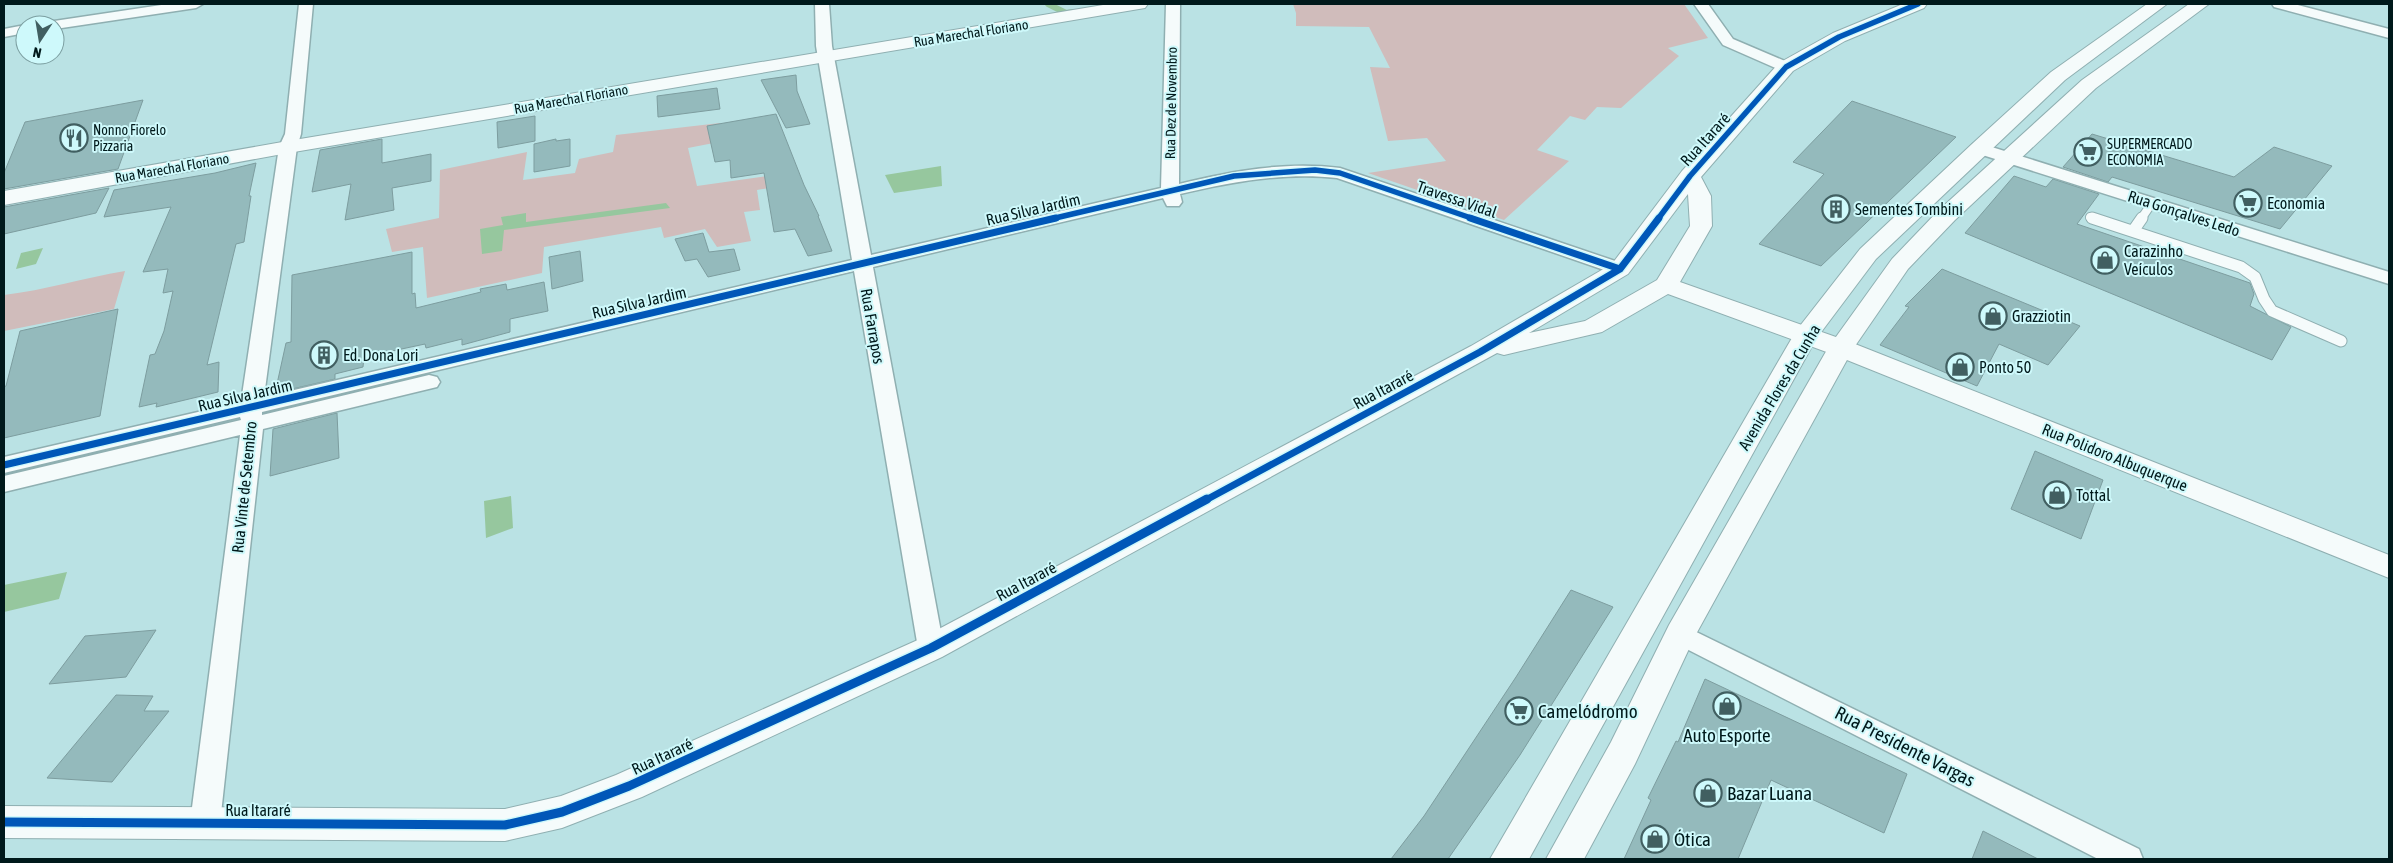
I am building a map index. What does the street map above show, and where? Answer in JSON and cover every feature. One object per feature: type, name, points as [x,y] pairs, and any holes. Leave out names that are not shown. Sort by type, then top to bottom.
[{"type":"street","points":[[65,23],[196,4]]},
{"type":"street","name":"Rua Vinte de Setembro","points":[[205,823],[252,416],[291,141],[306,4]]},
{"type":"street","name":"Rua Farrapos","points":[[822,4],[825,51],[931,648]]},
{"type":"street","name":"Rua Marechal Floriano","points":[[10,191],[1089,4]]},
{"type":"street","name":"Rua Marechal Floriano","points":[[825,51],[1139,4]]},
{"type":"street","name":"Rua Dez de Novembro","points":[[1171,196],[1173,4]]},
{"type":"street","points":[[1701,4],[1728,42],[1786,67]]},
{"type":"street","name":"Rua Itararé","points":[[4,822],[505,825],[562,812],[629,786],[931,648],[1480,352],[1620,269],[1690,176],[1786,67],[1839,37],[1918,4]]},
{"type":"street","name":"Avenida Flores da Cunha","points":[[1509,859],[1805,337],[1868,254],[1978,148],[2058,76],[2158,4]]},
{"type":"street","name":"Avenida Flores da Cunha","points":[[1566,859],[1623,753],[1680,634],[1841,348],[1900,264],[2009,157],[2089,84],[2200,4]]},
{"type":"street","points":[[2279,4],[2389,34]]},
{"type":"street","points":[[2058,76],[2089,84]]},
{"type":"street","name":"Rua Gonçalves Ledo","points":[[1978,148],[2389,278]]},
{"type":"street","name":"Travessa Vidal","points":[[1282,172],[1315,170],[1340,173],[1620,269]]},
{"type":"street","name":"Rua Silva Jardim","points":[[11,473],[1171,196],[1282,172]]},
{"type":"street","points":[[1480,352],[1593,327],[1666,285],[1701,226],[1700,196],[1690,176]]},
{"type":"street","points":[[1666,285],[1805,337],[1841,348]]},
{"type":"street","name":"Rua Polidoro Albuquerque","points":[[1841,348],[2389,567]]},
{"type":"street","name":"Rua Presidente Vargas","points":[[1680,634],[2128,859]]},
{"type":"lane","points":[[2133,231],[2152,202]]},
{"type":"lane","points":[[2090,217],[2253,272],[2258,279],[2266,305],[2272,311],[2340,341]]},
{"type":"shaded area","points":[[1293,4],[1684,4],[1708,38],[1668,48],[1679,56],[1621,108],[1597,107],[1585,120],[1570,116],[1537,150],[1569,161],[1504,220],[1368,173],[1446,161],[1427,138],[1388,141],[1370,67],[1390,68],[1369,27],[1296,26],[1296,13]]},
{"type":"shaded area","points":[[720,123],[724,141],[688,148],[697,186],[767,176],[769,188],[757,190],[760,210],[744,212],[751,241],[717,247],[705,229],[664,238],[661,227],[544,247],[542,273],[427,298],[423,247],[392,252],[386,229],[439,218],[440,170],[527,152],[523,180],[575,173],[579,159],[613,152],[616,135]]},
{"type":"shaded area","points":[[941,166],[942,186],[894,193],[885,175]]},
{"type":"shaded area","points":[[666,203],[670,208],[504,230],[502,251],[482,254],[480,229],[503,225],[501,217],[526,213],[526,222]]},
{"type":"shaded area","points":[[43,248],[36,264],[16,269],[21,253]]},
{"type":"shaded area","points":[[125,271],[114,309],[4,331],[4,295]]},
{"type":"shaded area","points":[[511,496],[513,528],[486,538],[484,501]]},
{"type":"shaded area","points":[[67,572],[59,599],[4,612],[4,585]]},
{"type":"building","points":[[796,75],[797,91],[810,124],[786,128],[761,80]]},
{"type":"building","points":[[717,88],[720,109],[658,117],[657,96]]},
{"type":"building","name":"Nonno Fiorelo Pizzaria","points":[[143,100],[118,169],[4,189],[4,173],[25,122]]},
{"type":"building","name":"Sementes Tombini","points":[[1852,101],[1956,137],[1821,266],[1759,244],[1824,174],[1793,162]]},
{"type":"building","points":[[776,114],[832,251],[808,256],[795,229],[774,232],[764,173],[731,178],[730,160],[715,162],[707,126]]},
{"type":"building","points":[[535,116],[535,141],[498,148],[497,122]]},
{"type":"building","name":"Economia","points":[[2092,134],[2234,177],[2274,147],[2332,166],[2280,229],[2112,177],[2108,182],[2063,167]]},
{"type":"building","points":[[382,139],[382,163],[431,154],[431,181],[392,188],[394,210],[345,220],[351,184],[312,192],[320,150]]},
{"type":"building","points":[[556,139],[556,141],[570,139],[570,166],[534,172],[534,144]]},
{"type":"building","points":[[256,163],[249,196],[251,196],[244,242],[236,244],[207,365],[219,362],[218,392],[156,407],[157,403],[139,407],[150,355],[155,354],[164,331],[173,291],[163,293],[168,269],[143,272],[171,207],[104,217],[114,190],[215,173]]},
{"type":"building","name":"Carazinho Veículos","points":[[2014,176],[2046,187],[2053,179],[2099,194],[2077,224],[2250,283],[2254,294],[2250,306],[2291,327],[2272,360],[1965,233]]},
{"type":"building","points":[[109,188],[96,213],[4,234],[4,207]]},
{"type":"building","points":[[703,233],[709,252],[734,249],[740,270],[708,277],[697,259],[685,261],[675,239]]},
{"type":"building","points":[[580,251],[583,281],[552,289],[549,257]]},
{"type":"building","points":[[412,252],[412,294],[415,293],[416,308],[481,292],[480,289],[506,284],[507,290],[544,282],[548,311],[510,319],[510,332],[462,345],[462,339],[426,348],[425,344],[364,357],[363,367],[335,374],[335,379],[275,393],[286,343],[291,342],[292,275]]},
{"type":"building","name":"Grazziotin","points":[[1942,269],[2080,326],[2048,365],[1999,344],[1977,386],[1880,345],[1909,307],[1905,306]]},
{"type":"building","points":[[118,309],[100,416],[4,438],[4,387],[6,386],[20,331]]},
{"type":"building","points":[[337,413],[339,458],[270,476],[273,429]]},
{"type":"building","name":"Tottal","points":[[2035,451],[2103,480],[2081,539],[2011,509]]},
{"type":"building","name":"Camelódromo","points":[[1571,590],[1613,607],[1520,755],[1448,859],[1391,859],[1424,816]]},
{"type":"building","points":[[156,630],[126,677],[49,684],[85,636]]},
{"type":"building","points":[[1705,679],[1907,774],[1884,833],[1771,780],[1738,859],[1624,859],[1651,800],[1648,798],[1676,741],[1678,742]]},
{"type":"building","points":[[116,695],[153,696],[144,711],[169,711],[112,782],[47,778]]},
{"type":"building","points":[[1983,831],[2038,859],[1972,859]]},
{"type":"waterway","points":[[1048,4],[1066,13],[1073,12]]},
{"type":"cycle path","points":[[4,822],[505,825],[562,812],[629,786],[931,648],[1480,352],[1620,269],[1690,176],[1786,67],[1839,37],[1918,4]]},
{"type":"cycle path","points":[[4,465],[1234,176],[1315,170],[1340,173],[1620,269]]},
{"type":"place","name":"Nonno Fiorelo Pizzaria","points":[[74,138]]},
{"type":"place","name":"SUPERMERCADO ECONOMIA","points":[[2088,152]]},
{"type":"place","name":"Economia","points":[[2248,203]]},
{"type":"place","name":"Sementes Tombini","points":[[1836,209]]},
{"type":"place","name":"Carazinho Veículos","points":[[2105,260]]},
{"type":"place","name":"Grazziotin","points":[[1993,316]]},
{"type":"place","name":"Ed. Dona Lori","points":[[324,355]]},
{"type":"place","name":"Ponto 50","points":[[1960,367]]},
{"type":"place","name":"Tottal","points":[[2057,495]]},
{"type":"place","name":"Auto Esporte","points":[[1727,706]]},
{"type":"place","name":"Camelódromo","points":[[1519,711]]},
{"type":"place","name":"Bazar Luana","points":[[1708,793]]},
{"type":"place","name":"Ótica","points":[[1655,839]]}]
